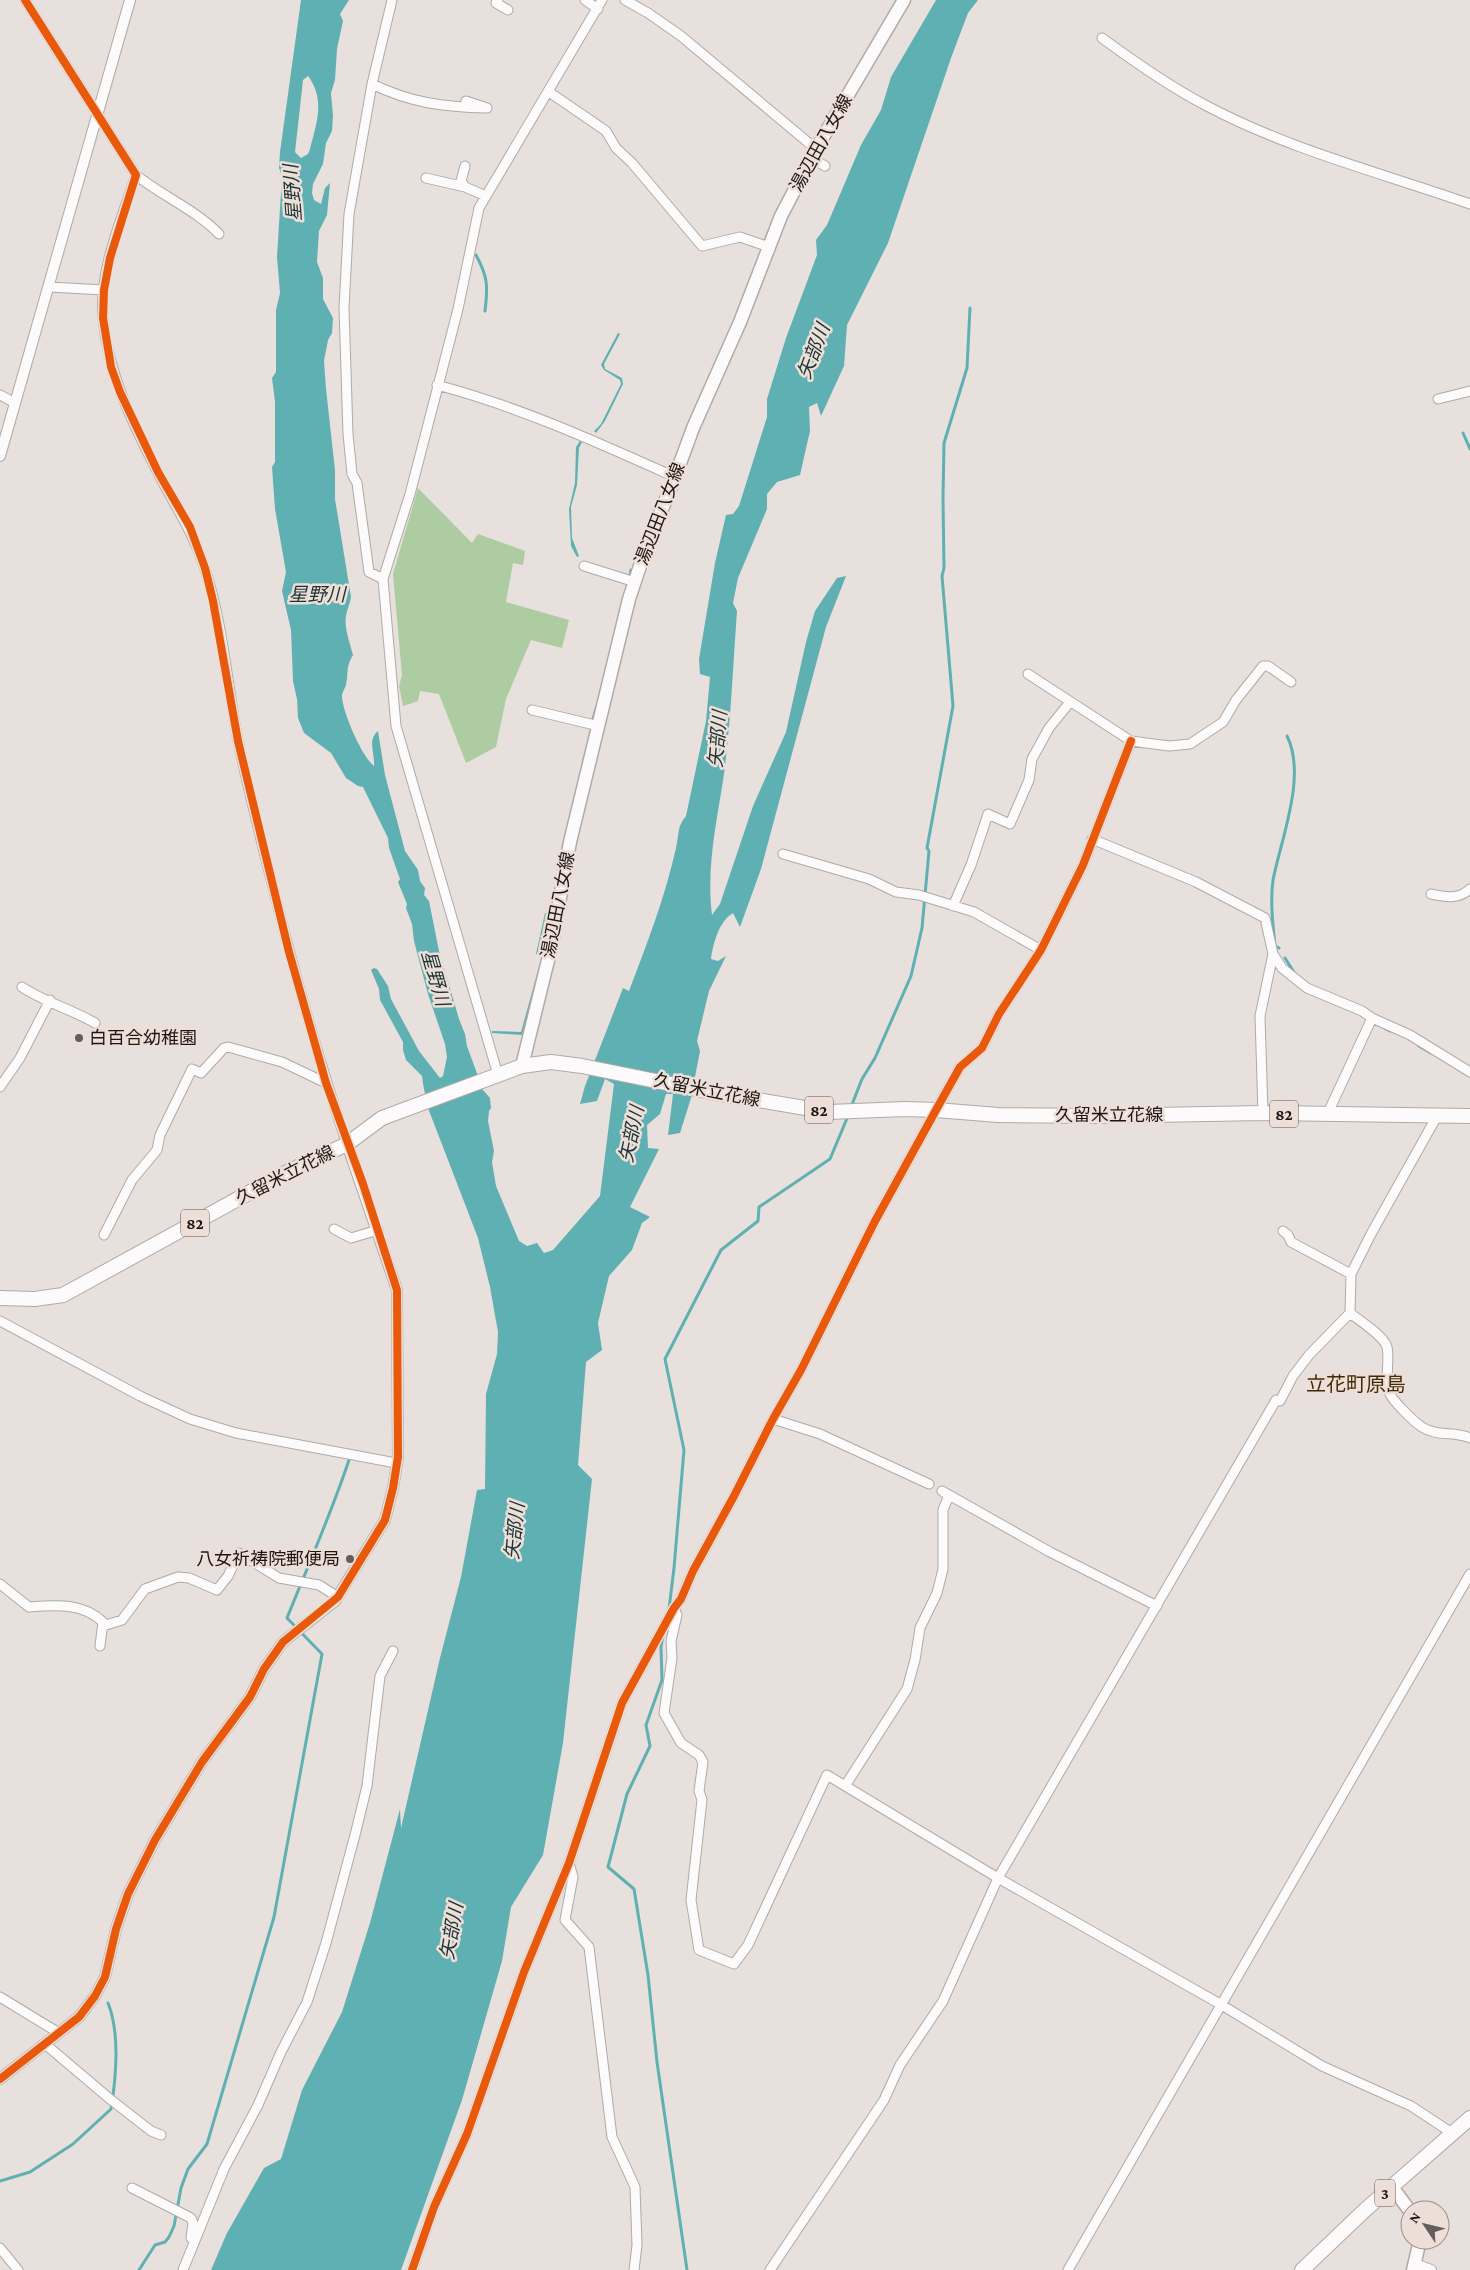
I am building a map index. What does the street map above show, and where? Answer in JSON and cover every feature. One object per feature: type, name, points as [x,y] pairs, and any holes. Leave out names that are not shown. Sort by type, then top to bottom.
[{"type":"main road","name":"湯辺田八女線","points":[[522,1066],[551,948],[570,842],[635,582],[645,551],[675,477],[692,428],[740,322],[785,209],[814,153],[904,0]]},
{"type":"main road","name":"久留米立花線","points":[[0,1298],[35,1299],[63,1295],[285,1173],[347,1144],[382,1118],[522,1066],[551,1062],[582,1066],[704,1091],[829,1112],[936,1110],[998,1115],[1099,1116],[1263,1113],[1470,1116]]},
{"type":"main road","name":"3","points":[[1302,2270],[1470,2118]]},
{"type":"main road","points":[[1392,2187],[1402,2200]]},
{"type":"main road","points":[[1414,2267],[1418,2250]]},
{"type":"street","points":[[25,0],[136,175],[156,192],[210,225],[219,234]]},
{"type":"street","points":[[0,456],[130,0]]},
{"type":"street","points":[[383,580],[369,572],[357,483],[352,474],[348,434],[344,308],[349,214],[372,84],[392,0]]},
{"type":"street","points":[[498,0],[496,3],[508,10]]},
{"type":"street","points":[[495,1077],[396,726],[383,580],[410,494],[458,307],[479,208],[600,4],[585,0]]},
{"type":"street","points":[[625,0],[648,13],[681,36],[814,153],[825,166]]},
{"type":"street","points":[[1102,38],[1143,68],[1207,106],[1252,127],[1322,155],[1470,204]]},
{"type":"street","points":[[372,84],[396,96],[421,102],[487,108],[466,101]]},
{"type":"street","points":[[549,92],[606,132],[616,148],[632,163],[702,246],[740,237],[769,247]]},
{"type":"street","points":[[465,166],[461,181],[465,187]]},
{"type":"street","points":[[0,2080],[79,2017],[105,1977],[116,1929],[128,1894],[155,1840],[202,1762],[250,1697],[264,1669],[283,1642],[338,1596],[385,1520],[393,1488],[396,1464],[398,1412],[397,1290],[326,1083],[289,952],[238,741],[213,601],[205,568],[190,527],[158,472],[120,392],[111,367],[103,318],[104,290],[110,258],[136,175]]},
{"type":"street","points":[[426,178],[465,187],[486,196]]},
{"type":"street","points":[[49,287],[104,290]]},
{"type":"street","points":[[437,385],[484,397],[565,428],[675,477]]},
{"type":"street","points":[[1438,398],[1470,391]]},
{"type":"street","points":[[0,395],[15,403]]},
{"type":"street","points":[[584,566],[635,582]]},
{"type":"street","points":[[1028,674],[1131,741],[1169,746],[1190,744],[1223,722],[1236,700],[1263,666],[1268,666],[1291,682]]},
{"type":"street","points":[[953,906],[971,865],[988,814],[1010,824],[1029,780],[1032,759],[1049,728],[1070,702]]},
{"type":"street","points":[[532,710],[599,726]]},
{"type":"street","points":[[412,2270],[434,2207],[467,2134],[524,1972],[569,1863],[622,1703],[674,1608],[681,1599],[693,1571],[801,1370],[874,1223],[936,1110],[960,1068],[982,1048],[999,1014],[1041,950],[1072,889],[1131,741]]},
{"type":"street","points":[[1092,839],[1196,882],[1265,918],[1273,954],[1282,968],[1298,983],[1362,1011],[1372,1018],[1410,1035],[1470,1072]]},
{"type":"street","points":[[783,854],[869,879],[896,892],[925,897],[974,912],[1041,950]]},
{"type":"street","points":[[1431,894],[1450,898],[1466,894],[1470,890]]},
{"type":"street","points":[[1263,1113],[1260,1016],[1273,954]]},
{"type":"street","points":[[22,987],[95,1023]]},
{"type":"street","points":[[0,1087],[3,1075],[20,1058],[50,1000]]},
{"type":"street","points":[[1327,1115],[1372,1018]]},
{"type":"street","points":[[104,1235],[132,1180],[157,1150],[160,1135],[192,1069],[201,1073],[224,1048],[228,1047],[282,1062],[326,1083]]},
{"type":"street","points":[[770,2270],[884,2100],[900,2065],[943,2001],[998,1878],[1276,1400],[1280,1401],[1294,1376],[1310,1355],[1350,1314],[1352,1274],[1371,1234],[1437,1116]]},
{"type":"street","points":[[334,1229],[351,1238],[378,1230]]},
{"type":"street","points":[[1283,1231],[1288,1235],[1291,1242],[1352,1274]]},
{"type":"street","points":[[1350,1314],[1376,1333],[1387,1346],[1389,1393],[1413,1420],[1423,1428],[1440,1434],[1464,1435],[1470,1438]]},
{"type":"street","points":[[0,1321],[140,1396],[190,1419],[236,1433],[396,1464]]},
{"type":"street","points":[[773,1419],[820,1434],[929,1484]]},
{"type":"street","points":[[844,1785],[907,1689],[920,1628],[938,1593],[943,1569],[946,1493],[1050,1552],[1157,1606]]},
{"type":"street","points":[[103,1626],[122,1620],[145,1588],[178,1577],[189,1578],[217,1590],[228,1576],[239,1553],[279,1578],[320,1585],[338,1596]]},
{"type":"street","points":[[1068,2270],[1470,1574]]},
{"type":"street","points":[[0,1584],[29,1607],[59,1605],[78,1608],[96,1616],[103,1622],[100,1646]]},
{"type":"street","points":[[674,1608],[677,1615],[671,1641],[672,1658],[664,1713],[681,1743],[699,1755],[703,1762],[699,1791],[702,1800],[691,1900],[699,1950],[734,1964],[743,1952],[774,1892],[826,1775],[998,1878],[1220,2004],[1322,2066],[1411,2106],[1452,2133]]},
{"type":"street","points":[[183,2270],[191,2246],[224,2169],[258,2105],[281,2052],[307,2002],[326,1943],[367,1786],[380,1676],[393,1651]]},
{"type":"street","points":[[569,1863],[573,1877],[565,1920],[589,1947],[612,2137],[634,2187],[637,2245],[634,2270]]},
{"type":"street","points":[[0,1997],[59,2033]]},
{"type":"street","points":[[45,2044],[151,2131],[161,2134]]},
{"type":"street","points":[[132,2188],[191,2218],[193,2223],[191,2246]]},
{"type":"street","points":[[0,2248],[18,2270]]},
{"type":"street","points":[[1414,2267],[1431,2270]]},
{"type":"green space","points":[[418,488],[472,543],[478,534],[525,551],[523,565],[513,563],[506,602],[569,620],[562,648],[531,640],[506,699],[496,747],[466,763],[439,694],[420,691],[418,701],[403,706],[399,686],[402,675],[393,574]]},
{"type":"water","points":[[301,0],[349,0],[340,14],[343,21],[337,49],[335,80],[331,93],[332,131],[326,143],[323,164],[313,184],[312,193],[314,200],[321,204],[325,188],[330,183],[327,215],[319,231],[317,262],[323,278],[323,299],[333,318],[332,333],[328,340],[324,361],[335,470],[335,499],[351,597],[346,613],[346,625],[353,655],[348,667],[346,685],[342,695],[343,703],[359,744],[374,766],[372,743],[378,731],[385,775],[405,851],[418,870],[420,881],[425,888],[424,895],[429,901],[439,951],[467,1046],[483,1090],[490,1098],[491,1108],[488,1121],[494,1151],[492,1162],[496,1186],[519,1241],[527,1246],[537,1243],[544,1253],[553,1250],[600,1196],[614,1084],[605,1079],[597,1101],[580,1104],[585,1086],[623,988],[629,991],[642,956],[667,884],[680,827],[686,816],[706,721],[710,677],[700,674],[699,659],[715,563],[726,515],[733,514],[739,506],[767,417],[767,399],[786,338],[817,255],[816,240],[827,225],[861,145],[881,110],[891,77],[936,0],[978,0],[968,13],[951,58],[888,243],[847,325],[844,366],[821,416],[817,403],[809,407],[810,431],[800,475],[777,482],[767,494],[767,509],[738,578],[733,603],[737,611],[728,733],[711,862],[712,915],[720,904],[753,806],[786,732],[806,642],[815,611],[837,578],[846,576],[826,627],[761,869],[740,927],[733,913],[720,927],[715,940],[711,959],[718,961],[726,956],[709,991],[697,1041],[700,1051],[691,1098],[680,1133],[668,1135],[673,1094],[666,1094],[660,1114],[647,1125],[648,1148],[659,1149],[630,1207],[650,1217],[642,1223],[632,1250],[609,1276],[598,1323],[602,1350],[586,1362],[578,1465],[592,1479],[563,1743],[543,1855],[511,1907],[502,1961],[462,2100],[401,2270],[211,2270],[227,2233],[264,2168],[281,2159],[302,2090],[342,2012],[370,1923],[400,1809],[401,1828],[440,1658],[461,1577],[477,1490],[485,1489],[486,1394],[497,1354],[498,1332],[490,1287],[478,1238],[428,1108],[422,1076],[406,1060],[403,1042],[380,1000],[379,989],[371,970],[377,969],[388,986],[391,999],[419,1051],[440,1078],[443,1076],[447,1057],[445,1044],[428,994],[414,941],[412,924],[406,908],[407,904],[398,882],[400,879],[389,848],[388,838],[363,787],[346,778],[331,753],[304,733],[298,718],[297,699],[293,681],[291,630],[282,591],[286,572],[275,509],[272,467],[275,462],[275,402],[272,378],[276,372],[276,310],[280,293],[277,257],[282,176],[279,168]],"holes":[[[308,76],[314,85],[318,103],[317,121],[308,154],[301,158],[295,152],[303,80]]]},
{"type":"water","points":[[618,333],[620,334],[604,364],[605,369],[622,378],[623,384],[605,421],[596,433],[594,431],[601,424],[621,384],[620,380],[604,370],[601,365]]},
{"type":"water","points":[[580,441],[582,442],[579,448],[577,485],[571,507],[572,538],[579,556],[577,557],[571,546],[569,509],[575,483],[576,447]]},
{"type":"water","points":[[545,913],[548,913],[538,952],[545,954],[522,1035],[492,1033],[492,1031],[521,1032],[542,956],[536,954]]},
{"type":"waterway","points":[[476,255],[486,282],[485,311]]},
{"type":"waterway","points":[[851,1107],[862,1079],[875,1058],[911,976],[922,928],[929,851],[927,848],[953,706],[942,576],[944,568],[944,443],[967,368],[970,308]]},
{"type":"waterway","points":[[1463,433],[1470,449]]},
{"type":"waterway","points":[[640,545],[644,537]]},
{"type":"waterway","points":[[634,561],[638,550]]},
{"type":"waterway","points":[[630,575],[631,570]]},
{"type":"waterway","points":[[593,719],[596,709]]},
{"type":"waterway","points":[[1279,948],[1275,946],[1272,896],[1273,880],[1293,788],[1292,752],[1287,736]]},
{"type":"waterway","points":[[1285,958],[1295,974]]},
{"type":"waterway","points":[[1381,1026],[1390,1031]]},
{"type":"waterway","points":[[1419,1046],[1431,1053]]},
{"type":"waterway","points":[[669,1609],[684,1450],[665,1359],[721,1250],[758,1221],[759,1207],[830,1159],[848,1116]]},
{"type":"waterway","points":[[139,2270],[155,2245],[165,2242],[169,2237],[174,2226],[181,2188],[188,2169],[207,2144],[274,1917],[322,1654],[287,1618],[349,1460]]},
{"type":"waterway","points":[[663,1635],[661,1647],[662,1680],[646,1725],[650,1746],[627,1794],[608,1867],[634,1889],[648,1975],[657,2062],[687,2270]]},
{"type":"waterway","points":[[0,2181],[30,2172],[73,2144],[111,2109],[116,2042],[112,2015],[108,2003]]},
{"type":"cycle path","points":[[0,2079],[79,2017],[95,1996],[105,1977],[116,1929],[128,1894],[155,1840],[202,1762],[250,1697],[264,1669],[283,1642],[338,1597],[385,1520],[398,1457],[397,1290],[363,1184],[326,1083],[289,952],[238,741],[213,601],[205,568],[190,527],[158,472],[120,392],[111,367],[103,318],[104,290],[110,258],[136,175],[25,0]]},
{"type":"cycle path","points":[[412,2270],[434,2207],[467,2134],[524,1972],[569,1863],[622,1703],[674,1608],[681,1599],[693,1571],[801,1370],[874,1223],[936,1110],[960,1067],[982,1048],[999,1014],[1041,950],[1083,865],[1131,741]]},
{"type":"place","name":"白百合幼稚園","points":[[79,1038]]},
{"type":"place","name":"八女祈祷院郵便局","points":[[350,1559]]},
{"type":"district","name":"立花町原島","points":[[1356,1384]]},
{"type":"water label","name":"星野川","points":[[292,193]]},
{"type":"water label","name":"矢部川","points":[[813,351]]},
{"type":"water label","name":"星野川","points":[[317,594]]},
{"type":"water label","name":"矢部川","points":[[717,739]]},
{"type":"water label","name":"星野川","points":[[436,978]]},
{"type":"water label","name":"矢部川","points":[[631,1134]]},
{"type":"water label","name":"矢部川","points":[[514,1531]]},
{"type":"water label","name":"矢部川","points":[[451,1931]]}]
